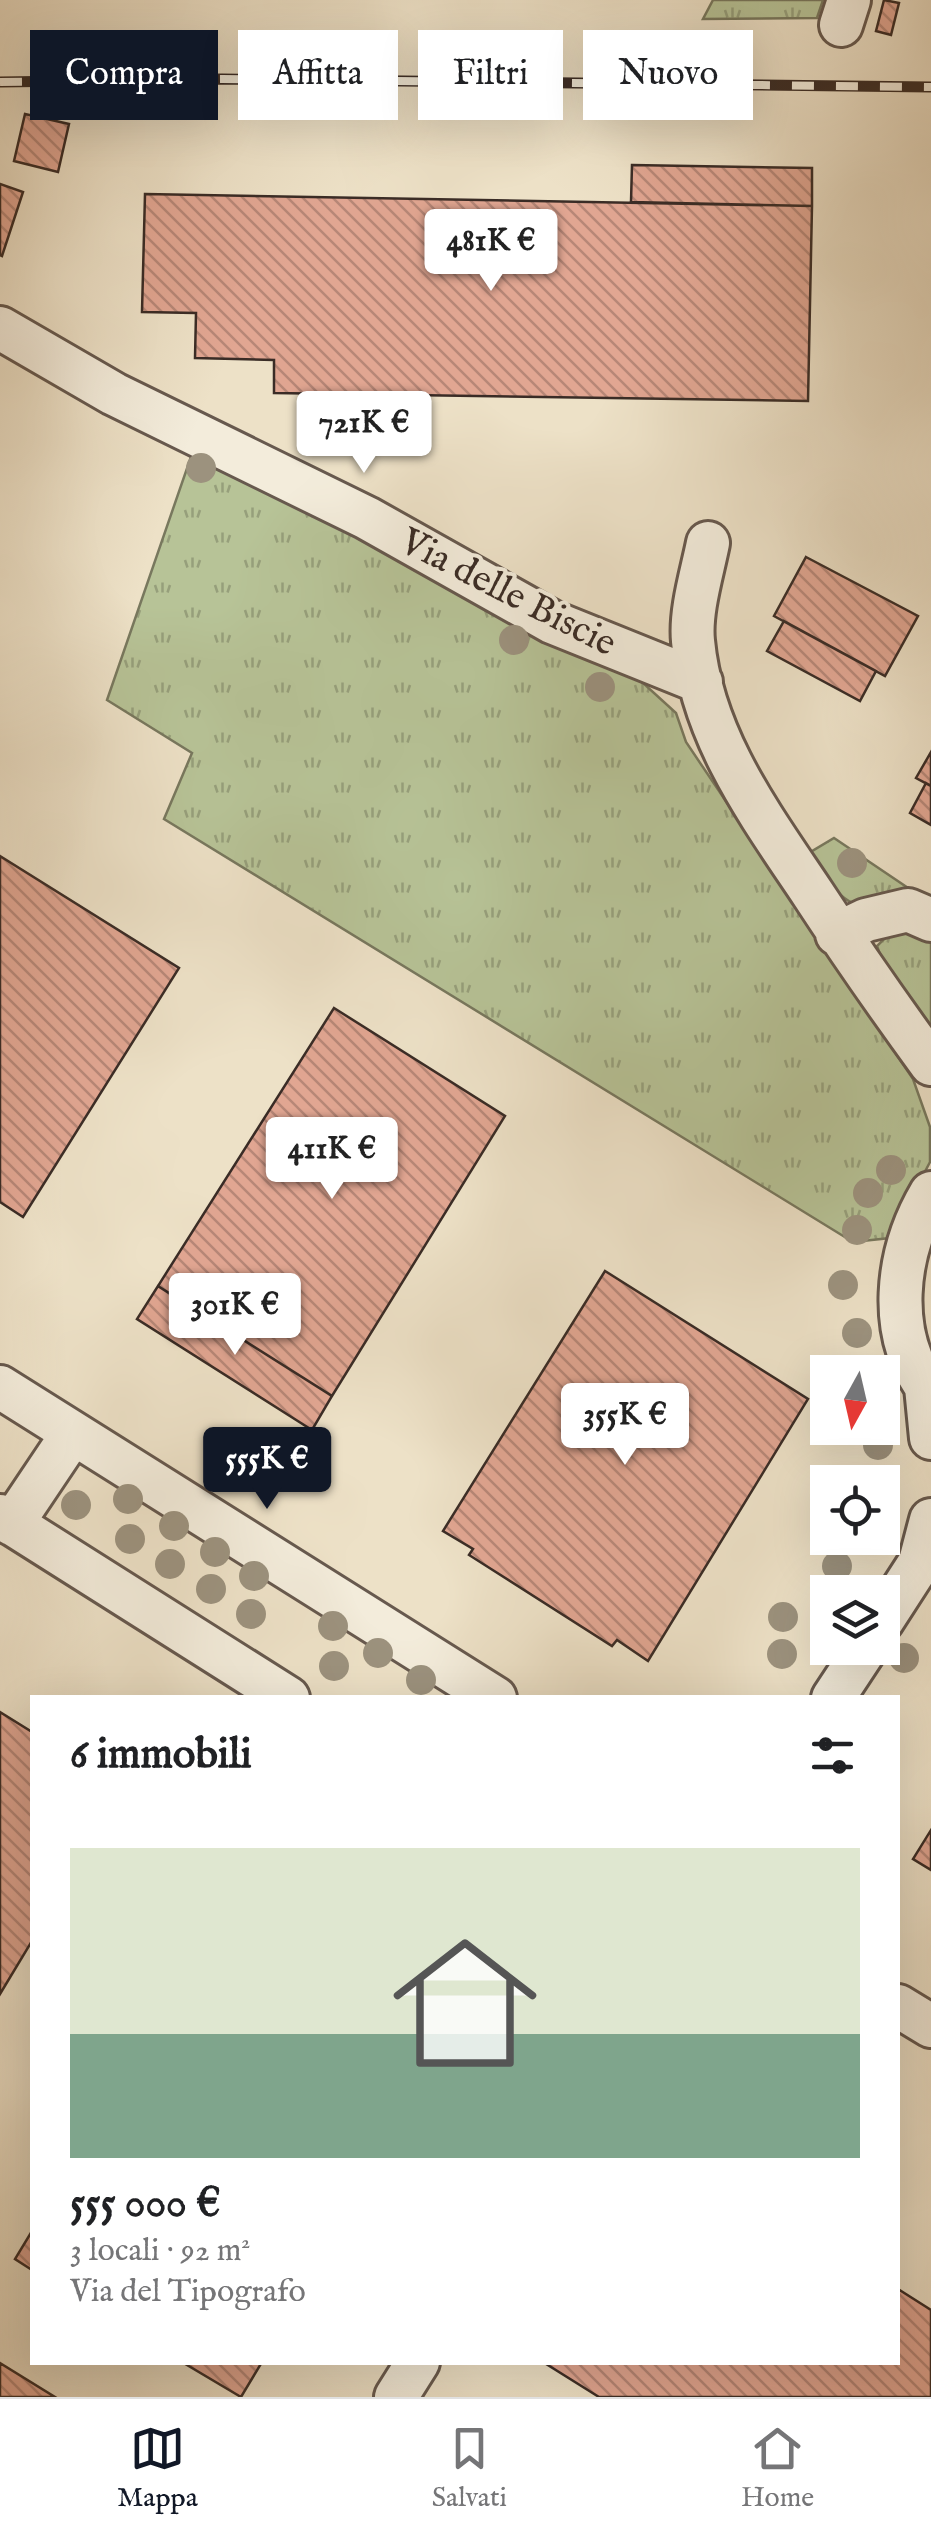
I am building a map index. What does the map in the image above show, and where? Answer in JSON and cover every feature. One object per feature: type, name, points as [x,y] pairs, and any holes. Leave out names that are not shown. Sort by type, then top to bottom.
[{"type":"street","name":"Via delle Biscie","points":[[0,328],[114,394],[367,518],[552,622],[700,682]]},
{"type":"street","points":[[708,543],[692,638],[700,682],[718,740],[770,832],[837,934],[931,1064]]},
{"type":"street","points":[[837,934],[866,920],[908,910],[931,920]]},
{"type":"street","points":[[931,1193],[915,1220],[902,1262],[900,1305],[908,1348],[929,1390],[931,1438]]},
{"type":"street","points":[[0,1387],[490,1695]]},
{"type":"street","points":[[73,1433],[6,1520],[283,1695]]},
{"type":"street","points":[[900,1595],[925,1558],[931,1520]]},
{"type":"street","points":[[835,1695],[855,1665]]},
{"type":"street","points":[[900,2007],[931,2026]]},
{"type":"street","points":[[396,2397],[416,2365]]},
{"type":"green space","points":[[713,0],[823,0],[817,18],[703,19]]},
{"type":"green space","points":[[193,451],[642,682],[676,713],[686,742],[913,1079],[930,1127],[930,1162],[890,1238],[853,1242],[164,819],[192,753],[107,700]]},
{"type":"green space","points":[[834,838],[917,894],[863,905],[843,897],[809,853]]},
{"type":"green space","points":[[911,922],[931,936],[931,1032],[882,960],[877,946],[892,931]]},
{"type":"building","points":[[884,0],[899,3],[891,35],[876,31]]},
{"type":"building","points":[[25,114],[30,115],[30,120],[69,124],[58,172],[14,161]]},
{"type":"building","points":[[632,165],[812,168],[812,206],[631,202]]},
{"type":"building","points":[[0,184],[23,192],[2,256],[0,255]]},
{"type":"building","points":[[145,194],[812,206],[808,401],[274,393],[274,360],[195,358],[196,313],[142,312]]},
{"type":"building","points":[[806,557],[918,616],[885,676],[774,616]]},
{"type":"building","points":[[784,621],[876,671],[860,701],[767,651]]},
{"type":"building","points":[[931,752],[931,786],[916,778]]},
{"type":"building","points":[[926,783],[931,786],[931,825],[910,813]]},
{"type":"building","points":[[0,856],[179,968],[23,1217],[0,1202]]},
{"type":"building","points":[[334,1008],[505,1116],[332,1396],[158,1286]]},
{"type":"building","points":[[605,1271],[808,1399],[648,1661],[617,1640],[612,1646],[469,1555],[473,1549],[443,1531]]},
{"type":"building","points":[[158,1286],[332,1396],[312,1430],[137,1319]]},
{"type":"building","points":[[0,1712],[30,1731],[30,1944],[0,1994]]},
{"type":"building","points":[[931,1830],[931,1870],[913,1859]]},
{"type":"building","points":[[30,2234],[30,2269],[15,2259]]},
{"type":"building","points":[[900,2290],[931,2310],[931,2397],[599,2397],[548,2365],[900,2365]]},
{"type":"building","points":[[0,2363],[55,2397],[0,2397]]},
{"type":"building","points":[[187,2365],[260,2365],[241,2397]]},
{"type":"railway","points":[[0,82],[222,79],[931,87]]}]
